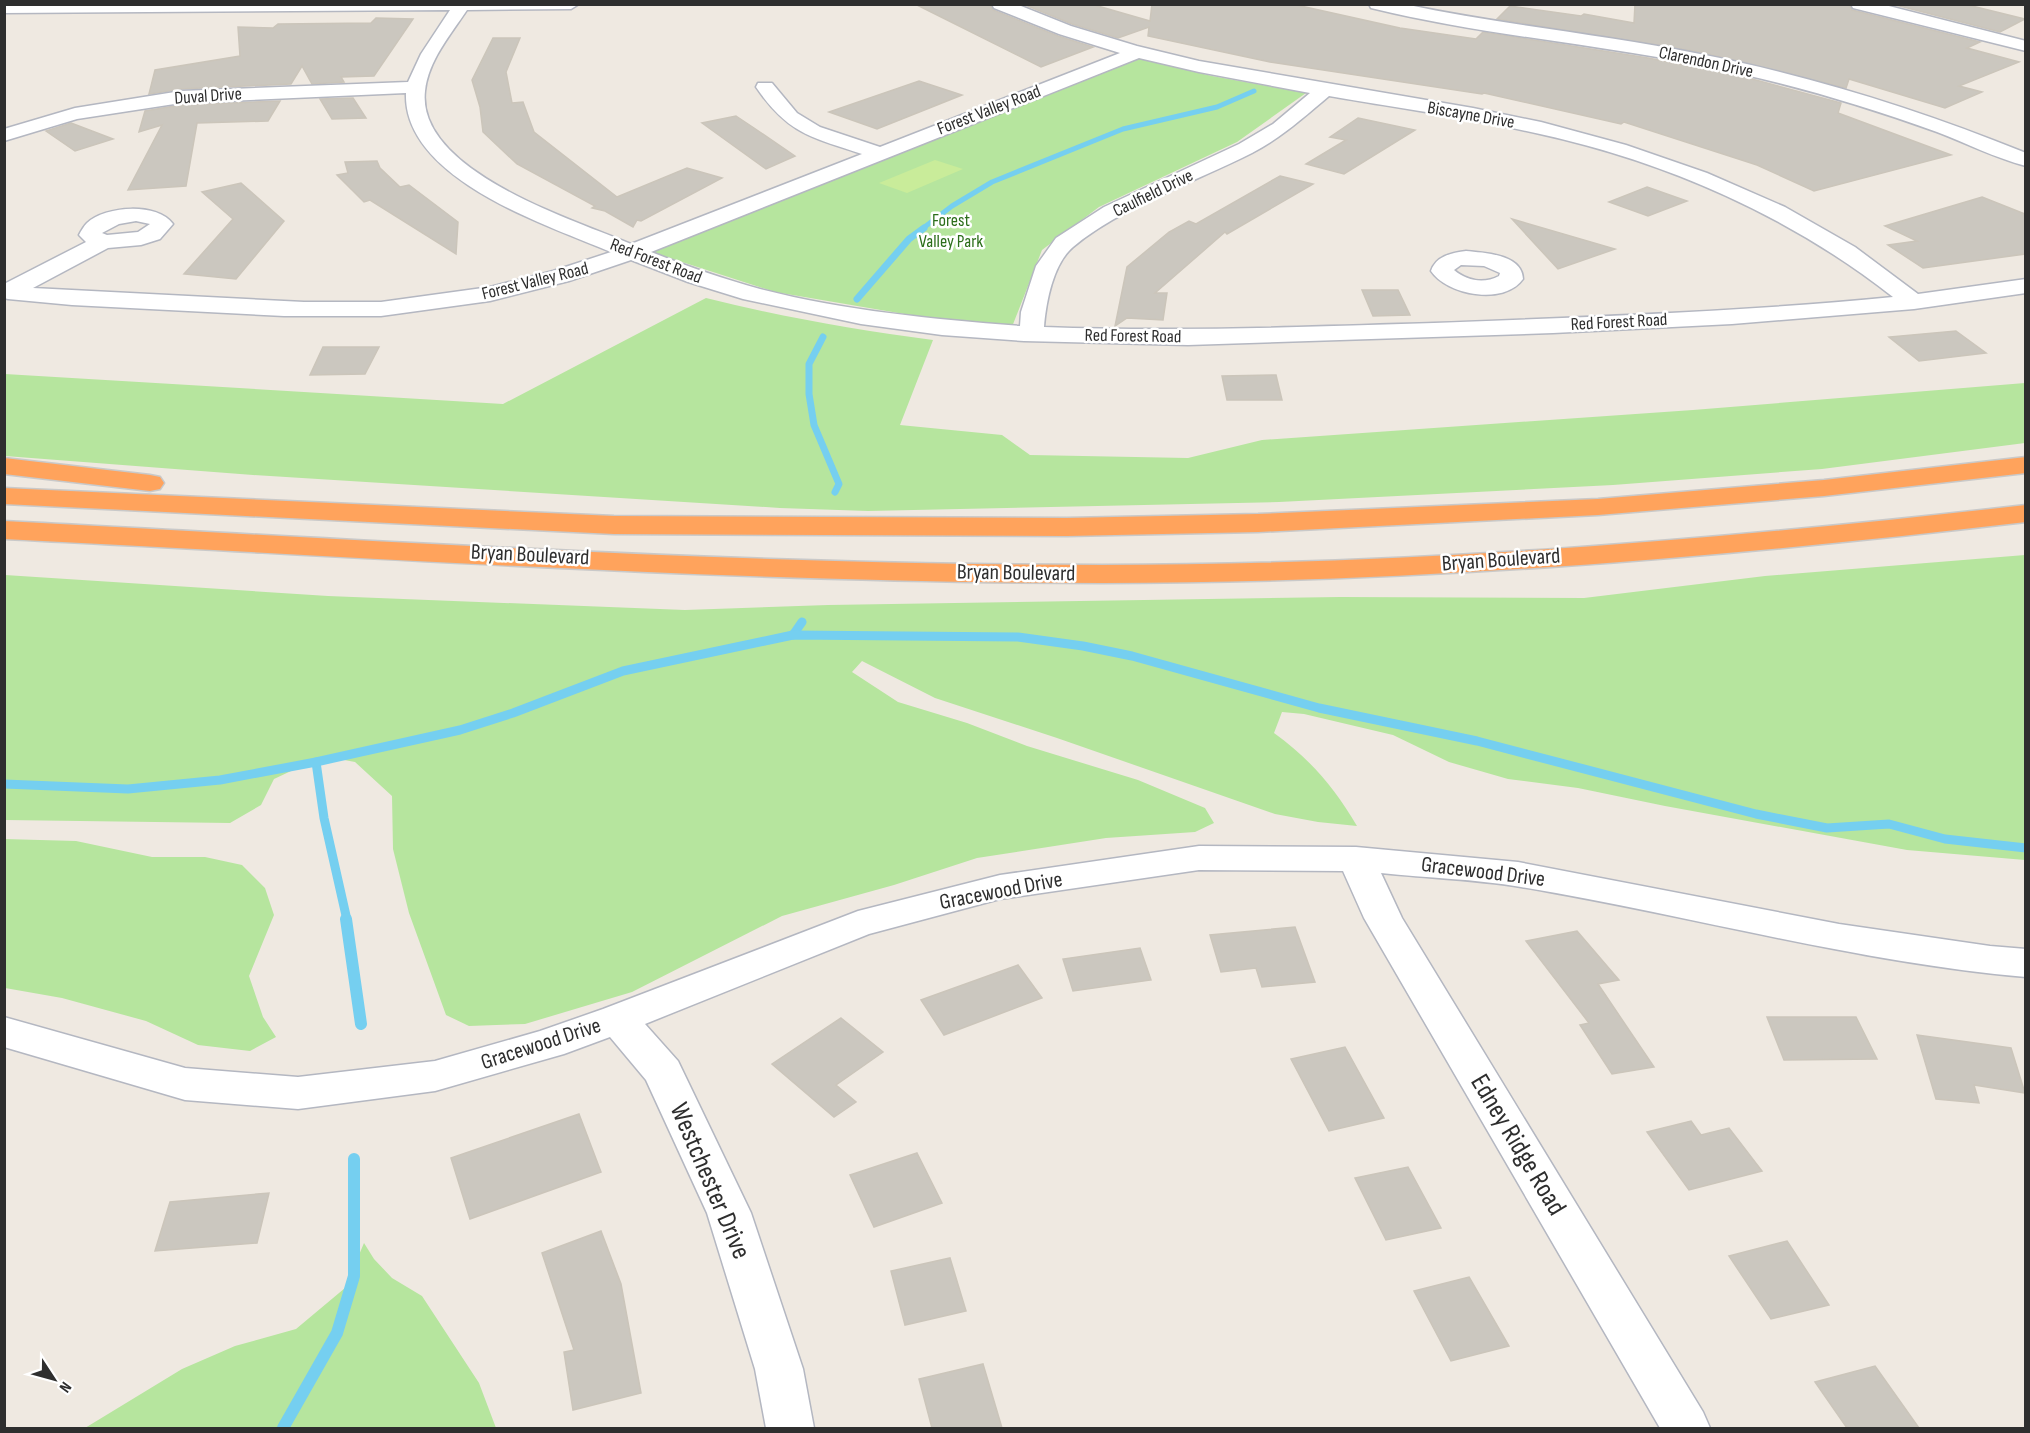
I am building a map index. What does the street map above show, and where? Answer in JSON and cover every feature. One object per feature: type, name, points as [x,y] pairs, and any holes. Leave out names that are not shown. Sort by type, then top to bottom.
[{"type":"highway","name":"Bryan Boulevard","points":[[4,496],[614,525],[1066,527],[1405,518],[1598,507],[1824,489],[2025,465]]},
{"type":"highway","points":[[4,466],[298,498],[532,511],[614,525]]},
{"type":"highway","name":"Bryan Boulevard","points":[[4,530],[791,567],[1108,574],[1439,564],[1566,556],[1877,531],[2025,513]]},
{"type":"street","points":[[4,8],[570,4]]},
{"type":"street","name":"Biscayne Drive","points":[[1000,4],[1043,22],[1135,53],[1250,79],[1475,115],[1607,146],[1729,190],[1787,217],[1847,252],[1914,302]]},
{"type":"street","name":"Clarendon Drive","points":[[1377,4],[1701,59],[1861,101],[1954,130],[2025,160]]},
{"type":"street","points":[[1859,4],[1930,20],[2025,46]]},
{"type":"street","name":"Red Forest Road","points":[[461,6],[429,57],[416,87],[416,110],[428,136],[440,154],[462,174],[492,193],[631,252],[708,281],[807,307],[928,326],[1159,338],[1515,328],[1810,311],[1914,302],[2025,286]]},
{"type":"street","name":"Forest Valley Road","points":[[6,291],[79,299],[344,310],[413,305],[534,285],[585,270],[1135,53]]},
{"type":"street","name":"Duval Drive","points":[[4,135],[75,114],[181,97],[416,87]]},
{"type":"street","points":[[765,87],[790,117],[813,131],[879,153]]},
{"type":"street","name":"Caulfield Drive","points":[[1031,333],[1033,312],[1047,266],[1064,243],[1112,212],[1246,148],[1280,128],[1323,91]]},
{"type":"street","points":[[6,291],[103,242]]},
{"type":"street","points":[[1489,287],[1515,328]]},
{"type":"street","name":"Gracewood Drive","points":[[4,1032],[185,1084],[298,1093],[435,1076],[550,1043],[617,1019],[858,924],[1000,887],[1199,858],[1356,859],[1518,874],[1656,899],[1839,937],[1990,960],[2025,963]]},
{"type":"street","name":"Edney Ridge Road","points":[[1356,859],[1383,918],[1686,1428]]},
{"type":"street","name":"Westchester Drive","points":[[617,1019],[663,1072],[729,1213],[779,1369],[790,1428]]},
{"type":"green space","name":"Forest Valley Park","points":[[1137,58],[1212,76],[1306,93],[1237,142],[1099,207],[1042,250],[1010,332],[775,292],[651,252]]},
{"type":"green space","points":[[935,160],[963,169],[907,193],[879,183]]},
{"type":"green space","points":[[706,298],[819,322],[933,340],[900,425],[1002,435],[1030,455],[1188,458],[1262,440],[1693,410],[2025,383],[2025,443],[1822,469],[1613,485],[1279,502],[868,511],[780,508],[253,475],[5,456],[5,374],[503,404]]},
{"type":"green space","points":[[2025,555],[2025,860],[1907,850],[1578,788],[1508,779],[1449,762],[1393,735],[1304,714],[1282,712],[1274,733],[1321,775],[1357,826],[1318,822],[1275,814],[935,698],[862,661],[852,672],[898,702],[967,723],[1027,746],[1138,780],[1205,808],[1214,823],[1195,832],[1106,838],[977,858],[894,885],[782,916],[632,992],[525,1024],[469,1026],[446,1015],[409,913],[393,849],[392,796],[355,762],[323,756],[274,779],[261,805],[230,823],[5,820],[5,575],[328,596],[685,610],[828,605],[1340,597],[1584,598],[1765,576]]},
{"type":"green space","points":[[4,839],[76,841],[152,857],[205,857],[242,865],[265,888],[274,915],[249,976],[263,1017],[276,1037],[250,1051],[198,1045],[146,1021],[62,998],[5,988]]},
{"type":"green space","points":[[364,1243],[374,1259],[392,1278],[422,1296],[479,1383],[496,1428],[85,1428],[182,1369],[235,1346],[296,1329],[345,1288]]},
{"type":"building","points":[[915,4],[990,4],[993,10],[1058,36],[1093,47],[1041,67]]},
{"type":"building","points":[[1023,4],[1091,4],[1150,21],[1152,4],[1292,4],[1400,28],[1476,39],[1483,32],[1648,58],[1741,76],[1841,103],[1838,113],[1951,155],[1814,191],[1757,165],[1624,122],[1621,124],[1484,93],[1270,62],[1148,36],[1149,27],[1118,38],[1072,24]]},
{"type":"building","points":[[1635,4],[1849,4],[1852,10],[1980,42],[1967,48],[2019,62],[1959,86],[1982,92],[1945,108],[1849,79],[1846,88],[1700,52],[1497,19],[1510,6],[1581,16],[1584,14],[1634,23]]},
{"type":"building","points":[[1892,4],[1964,4],[2025,19],[2000,32]]},
{"type":"building","points":[[376,18],[413,19],[374,76],[341,77],[344,82],[312,84],[302,66],[291,84],[181,89],[149,94],[155,70],[240,56],[238,27],[273,28],[278,24],[371,23]]},
{"type":"building","points":[[493,38],[520,38],[506,72],[512,103],[523,102],[534,132],[617,197],[687,168],[722,178],[641,221],[637,220],[633,227],[605,211],[592,208],[595,206],[517,164],[483,132],[480,107],[472,80]]},
{"type":"building","points":[[919,81],[962,95],[877,129],[829,112]]},
{"type":"building","points":[[353,98],[366,118],[332,119],[320,99]]},
{"type":"building","points":[[280,101],[268,121],[197,123],[186,186],[128,190],[162,125],[139,132],[145,111],[181,105]]},
{"type":"building","points":[[736,116],[795,156],[766,169],[702,123]]},
{"type":"building","points":[[1358,118],[1415,130],[1344,174],[1306,164],[1346,140],[1330,137]]},
{"type":"building","points":[[71,123],[113,139],[75,151],[46,131]]},
{"type":"building","points":[[377,161],[380,168],[400,187],[409,185],[458,222],[456,254],[370,200],[364,202],[337,175],[348,173],[345,162]]},
{"type":"building","points":[[1280,176],[1313,184],[1227,234],[1225,232],[1155,293],[1167,293],[1163,320],[1127,318],[1115,326],[1127,267],[1169,232],[1189,221],[1196,224]]},
{"type":"building","points":[[241,183],[284,221],[236,279],[184,274],[233,219],[202,192]]},
{"type":"building","points":[[1647,187],[1687,201],[1648,216],[1609,202]]},
{"type":"building","points":[[1982,197],[2025,214],[2025,254],[1923,268],[1888,245],[1917,241],[1885,226]]},
{"type":"building","points":[[1512,219],[1615,249],[1558,269]]},
{"type":"building","points":[[1362,290],[1398,290],[1410,315],[1373,316]]},
{"type":"building","points":[[1956,331],[1986,353],[1919,361],[1889,337]]},
{"type":"building","points":[[323,347],[379,347],[365,374],[310,375]]},
{"type":"building","points":[[1276,375],[1282,400],[1227,400],[1222,376]]},
{"type":"building","points":[[1295,927],[1315,982],[1262,987],[1256,968],[1221,972],[1210,935]]},
{"type":"building","points":[[1577,931],[1619,980],[1598,984],[1654,1067],[1612,1074],[1580,1025],[1589,1023],[1526,941]]},
{"type":"building","points":[[1140,948],[1151,980],[1073,991],[1063,959]]},
{"type":"building","points":[[1018,965],[1042,998],[944,1035],[921,1000]]},
{"type":"building","points":[[1767,1017],[1856,1017],[1877,1059],[1784,1060]]},
{"type":"building","points":[[841,1018],[883,1052],[836,1085],[856,1102],[834,1117],[772,1064]]},
{"type":"building","points":[[1917,1035],[2011,1048],[2025,1093],[1974,1085],[1979,1103],[1936,1099]]},
{"type":"building","points":[[1345,1047],[1384,1118],[1329,1131],[1291,1059]]},
{"type":"building","points":[[579,1114],[601,1172],[470,1219],[451,1158]]},
{"type":"building","points":[[1691,1121],[1701,1135],[1729,1128],[1762,1171],[1689,1190],[1647,1132]]},
{"type":"building","points":[[917,1153],[942,1203],[874,1227],[850,1175]]},
{"type":"building","points":[[1408,1167],[1441,1228],[1386,1240],[1355,1178]]},
{"type":"building","points":[[269,1193],[257,1243],[155,1251],[170,1202]]},
{"type":"building","points":[[601,1231],[621,1284],[641,1393],[573,1410],[564,1352],[574,1350],[542,1253]]},
{"type":"building","points":[[1787,1241],[1829,1305],[1771,1319],[1729,1256]]},
{"type":"building","points":[[950,1258],[966,1311],[905,1325],[891,1271]]},
{"type":"building","points":[[1469,1277],[1509,1346],[1451,1361],[1414,1291]]},
{"type":"building","points":[[983,1364],[1002,1428],[932,1428],[919,1379]]},
{"type":"building","points":[[1875,1366],[1919,1428],[1847,1428],[1815,1382]]},
{"type":"waterway","points":[[922,229],[952,206],[992,182],[1123,129],[1217,107],[1254,91]]},
{"type":"waterway","points":[[857,299],[909,239],[924,228]]},
{"type":"waterway","points":[[823,337],[809,364],[809,394],[814,425],[839,484],[835,492]]},
{"type":"waterway","points":[[793,635],[802,622]]},
{"type":"waterway","points":[[316,762],[460,730],[513,713],[623,671],[793,635]]},
{"type":"waterway","points":[[793,635],[1018,637],[1083,646],[1132,656],[1319,708],[1477,741],[1756,814],[1827,828],[1889,824],[1945,839],[2026,848]]},
{"type":"waterway","points":[[4,784],[128,789],[220,780],[316,762]]},
{"type":"waterway","points":[[316,762],[324,818],[347,920]]},
{"type":"waterway","points":[[346,919],[361,1024]]},
{"type":"waterway","points":[[283,1428],[337,1333],[354,1276],[354,1159]]}]
